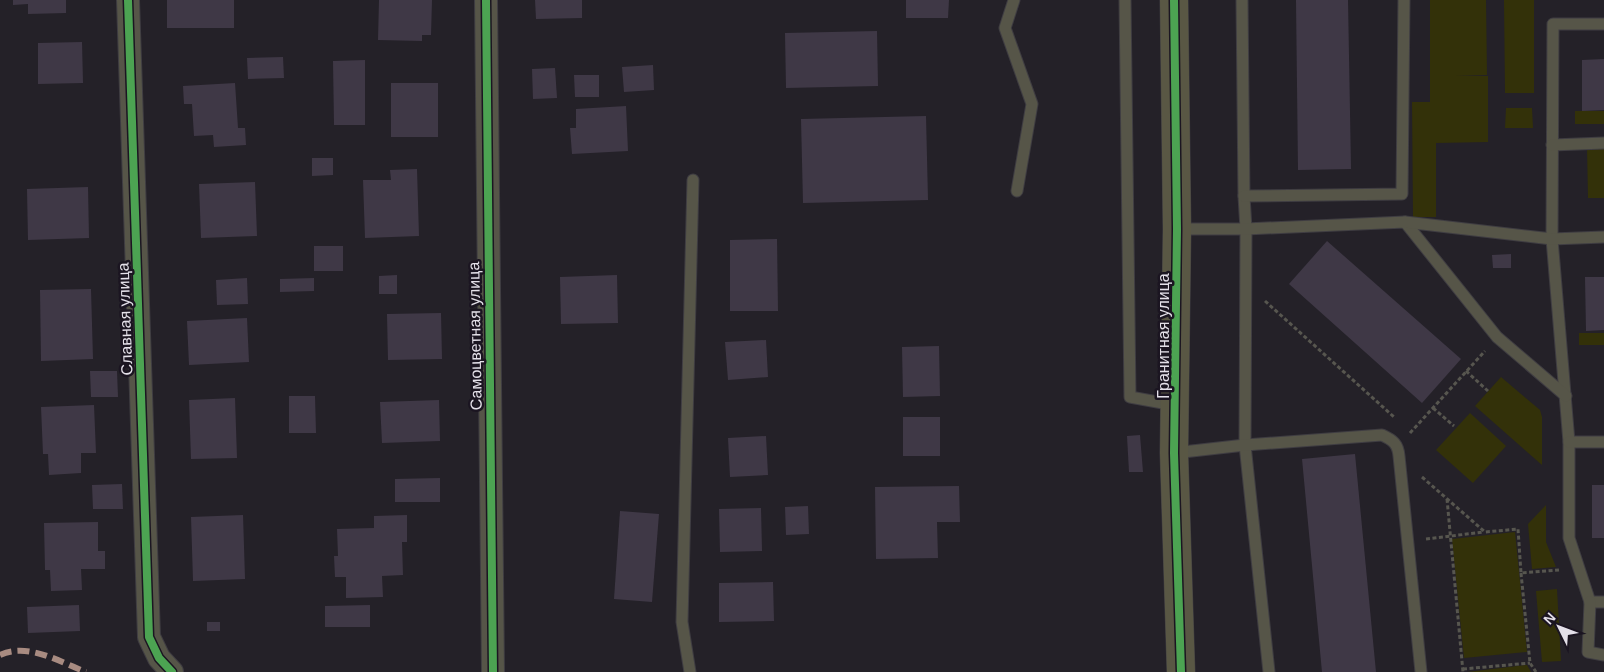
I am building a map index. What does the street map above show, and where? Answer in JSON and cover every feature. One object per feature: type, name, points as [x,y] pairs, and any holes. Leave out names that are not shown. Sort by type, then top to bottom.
[{"type":"street","name":"Славная улица","points":[[128,0],[149,637],[159,658],[172,672]]},
{"type":"street","name":"Самоцветная улица","points":[[486,0],[493,672]]},
{"type":"street","name":"Гранитная улица","points":[[1174,0],[1177,229],[1174,453],[1181,672]]},
{"type":"lane","points":[[1014,0],[1005,28],[1032,104],[1017,191]]},
{"type":"lane","points":[[1125,0],[1130,396],[1176,405]]},
{"type":"lane","points":[[1242,0],[1246,229],[1244,444],[1269,672]]},
{"type":"lane","points":[[1244,196],[1402,194],[1404,0]]},
{"type":"lane","points":[[1604,24],[1553,24],[1552,145],[1552,239],[1569,442],[1569,538],[1590,602],[1588,652],[1604,655]]},
{"type":"lane","points":[[1552,145],[1604,143]]},
{"type":"lane","points":[[690,672],[682,622],[693,180]]},
{"type":"lane","points":[[1177,229],[1246,229],[1405,222],[1552,239],[1604,237]]},
{"type":"lane","points":[[1405,222],[1497,338],[1566,396]]},
{"type":"lane","points":[[1174,453],[1244,444],[1382,435],[1392,439],[1399,451],[1421,672]]},
{"type":"lane","points":[[1569,442],[1604,442]]},
{"type":"lane","points":[[1590,602],[1604,602]]},
{"type":"path","points":[[1246,283],[1397,420]]},
{"type":"path","points":[[1485,532],[1446,498],[1399,451],[1411,432],[1497,338]]},
{"type":"path","points":[[1466,371],[1488,391]]},
{"type":"path","points":[[1434,408],[1454,426]]},
{"type":"path","points":[[1404,426],[1411,432]]},
{"type":"path","points":[[1446,498],[1463,670],[1530,663]]},
{"type":"path","points":[[1407,540],[1518,529],[1530,663],[1536,672]]},
{"type":"path","points":[[1521,573],[1580,568]]},
{"type":"shaded area","points":[[1430,0],[1486,0],[1487,75],[1456,76],[1488,76],[1488,142],[1436,143],[1436,217],[1413,217],[1412,102],[1430,102]]},
{"type":"shaded area","points":[[1504,0],[1534,0],[1534,93],[1505,93]]},
{"type":"shaded area","points":[[1506,108],[1532,108],[1533,128],[1505,128]]},
{"type":"shaded area","points":[[1575,111],[1604,111],[1604,124],[1575,124]]},
{"type":"shaded area","points":[[1604,145],[1604,198],[1588,198],[1587,146]]},
{"type":"shaded area","points":[[1579,333],[1604,333],[1604,345],[1579,345]]},
{"type":"shaded area","points":[[1501,377],[1540,410],[1542,417],[1542,465],[1475,406]]},
{"type":"shaded area","points":[[1470,413],[1506,446],[1473,483],[1436,450]]},
{"type":"shaded area","points":[[1546,505],[1546,542],[1556,567],[1532,569],[1528,524]]},
{"type":"shaded area","points":[[1515,532],[1527,652],[1464,658],[1452,539]]},
{"type":"shaded area","points":[[1557,589],[1561,661],[1542,662],[1536,591]]},
{"type":"shaded area","points":[[1527,665],[1531,672],[1467,672]]},
{"type":"building","points":[[13,0],[66,0],[66,13],[28,14],[28,4],[13,5]]},
{"type":"building","points":[[167,0],[234,0],[234,28],[167,28]]},
{"type":"building","points":[[379,0],[432,0],[431,35],[422,35],[422,41],[378,40]]},
{"type":"building","points":[[535,0],[582,0],[582,18],[536,19]]},
{"type":"building","points":[[906,0],[949,0],[948,18],[906,18]]},
{"type":"building","points":[[1296,0],[1348,0],[1351,169],[1298,170]]},
{"type":"building","points":[[877,31],[878,86],[786,88],[785,33]]},
{"type":"building","points":[[82,42],[83,83],[38,84],[38,43]]},
{"type":"building","points":[[283,57],[284,78],[248,79],[247,58]]},
{"type":"building","points":[[1604,59],[1604,110],[1582,111],[1582,60]]},
{"type":"building","points":[[365,60],[365,125],[334,125],[333,61]]},
{"type":"building","points":[[653,65],[654,90],[624,92],[622,67]]},
{"type":"building","points":[[555,68],[557,98],[533,99],[532,69]]},
{"type":"building","points":[[574,75],[599,75],[599,97],[575,97]]},
{"type":"building","points":[[235,83],[238,128],[245,128],[246,145],[214,147],[213,135],[194,136],[192,104],[184,104],[183,86]]},
{"type":"building","points":[[391,83],[438,83],[438,137],[391,137]]},
{"type":"building","points":[[626,106],[628,151],[572,154],[570,128],[576,128],[576,109]]},
{"type":"building","points":[[926,116],[928,200],[803,203],[801,119]]},
{"type":"building","points":[[312,158],[333,158],[333,175],[312,176]]},
{"type":"building","points":[[417,169],[419,236],[365,238],[363,180],[391,180],[390,170]]},
{"type":"building","points":[[255,182],[257,236],[201,238],[199,184]]},
{"type":"building","points":[[88,187],[89,238],[28,240],[27,189]]},
{"type":"building","points":[[777,239],[778,311],[730,311],[730,240]]},
{"type":"building","points":[[1327,241],[1461,359],[1422,403],[1289,284]]},
{"type":"building","points":[[314,246],[343,246],[343,271],[314,271]]},
{"type":"building","points":[[1511,254],[1511,268],[1493,268],[1492,255]]},
{"type":"building","points":[[397,275],[397,294],[379,294],[379,276]]},
{"type":"building","points":[[617,275],[618,323],[561,324],[560,277]]},
{"type":"building","points":[[1585,277],[1604,277],[1604,330],[1586,331]]},
{"type":"building","points":[[247,278],[248,304],[217,305],[216,280]]},
{"type":"building","points":[[314,278],[314,291],[280,292],[280,279]]},
{"type":"building","points":[[91,289],[93,359],[41,361],[40,290]]},
{"type":"building","points":[[441,313],[442,359],[388,360],[387,314]]},
{"type":"building","points":[[247,318],[249,362],[189,365],[187,321]]},
{"type":"building","points":[[766,340],[768,377],[728,380],[725,342]]},
{"type":"building","points":[[939,346],[940,396],[903,397],[902,347]]},
{"type":"building","points":[[90,371],[117,371],[118,397],[91,397]]},
{"type":"building","points":[[289,396],[315,396],[316,433],[289,433]]},
{"type":"building","points":[[235,398],[237,458],[191,459],[189,400]]},
{"type":"building","points":[[439,400],[440,441],[382,443],[380,402]]},
{"type":"building","points":[[94,405],[96,453],[81,453],[81,473],[49,475],[48,454],[43,454],[41,407]]},
{"type":"building","points":[[903,417],[940,417],[940,456],[903,456]]},
{"type":"building","points":[[1140,435],[1143,472],[1129,472],[1127,436]]},
{"type":"building","points":[[766,436],[768,475],[730,477],[728,438]]},
{"type":"building","points":[[1355,454],[1376,672],[1322,672],[1302,459]]},
{"type":"building","points":[[440,478],[440,502],[395,502],[395,479]]},
{"type":"building","points":[[122,484],[123,509],[93,509],[92,485]]},
{"type":"building","points":[[1592,485],[1604,485],[1604,538],[1592,538]]},
{"type":"building","points":[[959,486],[960,522],[937,522],[938,558],[876,559],[875,487]]},
{"type":"building","points":[[808,506],[809,534],[786,535],[785,507]]},
{"type":"building","points":[[761,508],[762,551],[720,552],[719,509]]},
{"type":"building","points":[[620,511],[659,514],[652,602],[614,599]]},
{"type":"building","points":[[243,515],[245,579],[193,581],[191,517]]},
{"type":"building","points":[[407,515],[407,542],[402,542],[403,575],[382,576],[383,597],[346,598],[346,577],[335,577],[334,556],[338,556],[337,529],[374,528],[374,516]]},
{"type":"building","points":[[98,522],[98,551],[105,551],[105,569],[81,569],[82,590],[51,591],[50,570],[45,570],[44,523]]},
{"type":"building","points":[[773,582],[774,621],[719,622],[719,583]]},
{"type":"building","points":[[79,605],[80,631],[28,633],[27,607]]},
{"type":"building","points":[[370,605],[370,627],[325,627],[325,606]]},
{"type":"building","points":[[207,622],[220,622],[220,631],[207,631]]},
{"type":"marked path","points":[[0,655],[11,652],[33,652],[86,672]]},
{"type":"cycle path","points":[[128,0],[149,637],[159,658],[172,672]]},
{"type":"cycle path","points":[[486,0],[493,672]]},
{"type":"cycle path","points":[[1174,0],[1177,229],[1174,453],[1181,672]]}]
